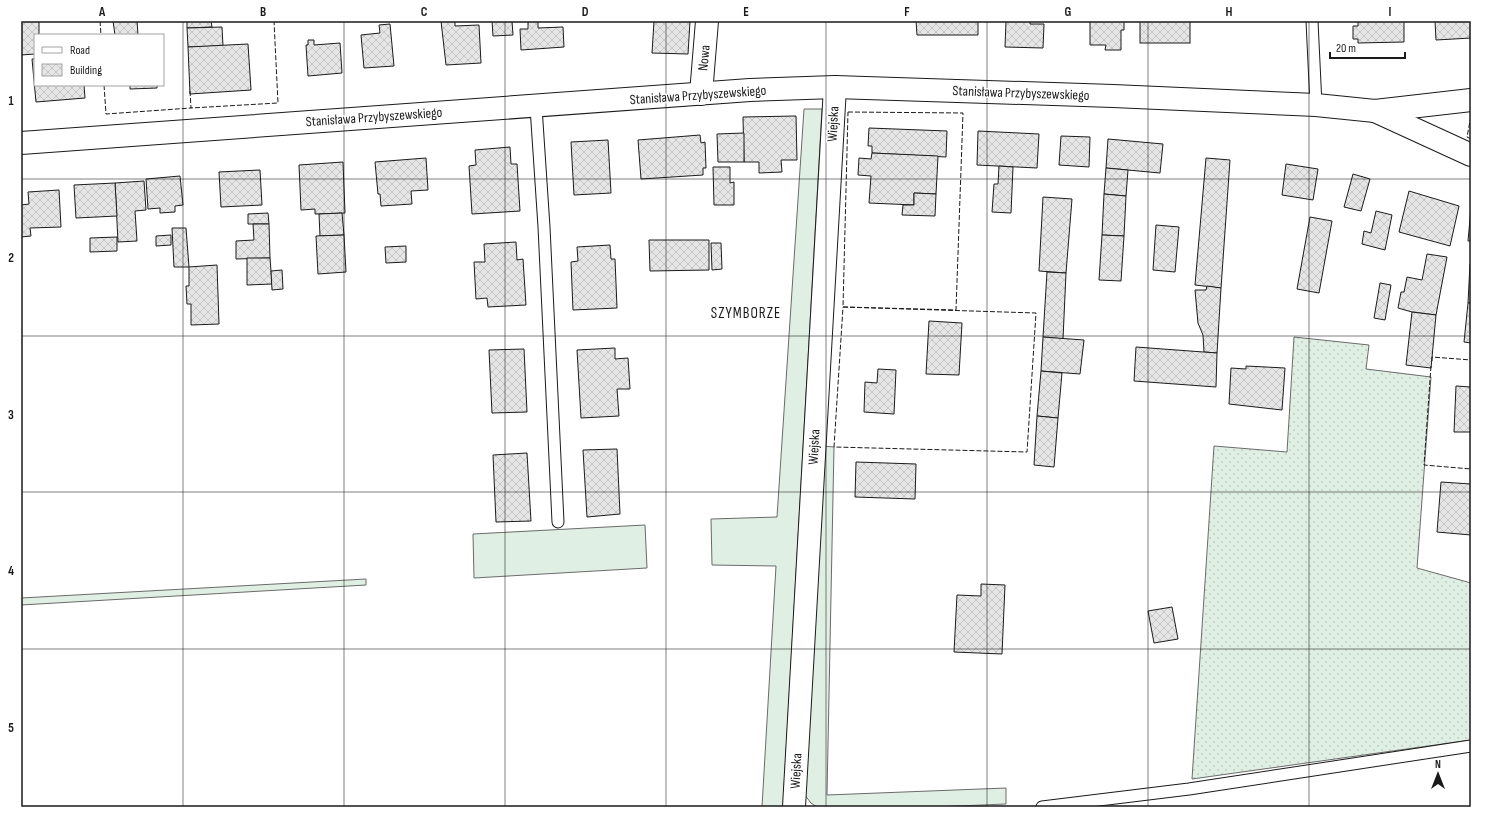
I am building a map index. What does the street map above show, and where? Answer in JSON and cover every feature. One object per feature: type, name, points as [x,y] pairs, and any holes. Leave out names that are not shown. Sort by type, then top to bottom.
[{"type":"street","name":"Nowa","points":[[701,94],[707,21]]},
{"type":"street","name":"Stanisława Przybyszewskiego","points":[[21,143],[701,94],[835,88],[1113,96],[1316,105],[1375,111],[1471,100]]},
{"type":"street","name":"Wiejska","points":[[794,807],[835,88]]},
{"type":"street","name":"Stanisława Przybyszewskiego","points":[[1375,111],[1471,155]]},
{"type":"lane","points":[[1312,21],[1316,105]]},
{"type":"lane","points":[[536,107],[544,227],[558,522]]},
{"type":"lane","points":[[1042,807],[1189,789],[1471,746]]},
{"type":"green space","points":[[804,109],[822,109],[783,807],[762,807],[776,566],[712,565],[711,519],[777,517]]},
{"type":"green space","points":[[1294,337],[1369,345],[1366,369],[1431,377],[1417,568],[1471,583],[1471,740],[1192,779],[1214,446],[1287,452]]},
{"type":"green space","points":[[823,446],[834,447],[827,795],[1006,788],[1006,804],[934,807],[817,807],[811,803],[804,794]]},
{"type":"green space","points":[[645,525],[647,568],[474,578],[473,534]]},
{"type":"green space","points":[[366,579],[366,585],[21,605],[21,598]]},
{"type":"building","points":[[21,21],[39,21],[39,34],[34,34],[34,54],[21,55]]},
{"type":"building","points":[[113,21],[137,21],[138,34],[115,34]]},
{"type":"building","points":[[187,21],[211,21],[212,27],[187,28]]},
{"type":"building","points":[[441,21],[455,21],[455,26],[479,25],[481,63],[446,65]]},
{"type":"building","points":[[492,21],[512,21],[513,35],[493,36]]},
{"type":"building","points":[[528,21],[538,21],[538,28],[563,27],[564,47],[521,50],[520,29],[528,29]]},
{"type":"building","points":[[654,21],[690,21],[688,54],[652,53]]},
{"type":"building","points":[[916,21],[978,21],[978,35],[917,35]]},
{"type":"building","points":[[1006,21],[1030,21],[1030,24],[1044,24],[1043,48],[1005,47]]},
{"type":"building","points":[[1090,21],[1124,21],[1124,30],[1121,30],[1121,50],[1105,50],[1106,45],[1090,45]]},
{"type":"building","points":[[1140,21],[1190,21],[1190,43],[1140,43]]},
{"type":"building","points":[[1358,21],[1404,21],[1404,42],[1358,43],[1358,39],[1353,39],[1353,26],[1358,26]]},
{"type":"building","points":[[1435,21],[1471,21],[1471,38],[1436,40]]},
{"type":"building","points":[[390,24],[394,66],[364,68],[361,35],[380,33],[379,25]]},
{"type":"building","points":[[222,27],[223,46],[188,47],[187,28]]},
{"type":"building","points":[[308,40],[314,40],[314,45],[340,43],[342,73],[308,76],[306,45],[308,45]]},
{"type":"building","points":[[248,44],[251,90],[190,94],[188,47]]},
{"type":"building","points":[[32,59],[34,59],[34,80]]},
{"type":"building","points":[[35,86],[84,86],[85,98],[36,102]]},
{"type":"building","points":[[130,86],[157,86],[157,88],[130,89]]},
{"type":"building","points":[[796,116],[797,160],[781,160],[782,172],[759,173],[759,162],[744,162],[743,117]]},
{"type":"building","points":[[869,128],[947,131],[946,157],[872,153],[872,146],[868,146]]},
{"type":"building","points":[[978,131],[1039,134],[1037,168],[977,165]]},
{"type":"building","points":[[744,133],[744,162],[718,162],[717,134]]},
{"type":"building","points":[[700,135],[701,143],[705,142],[706,168],[703,168],[703,175],[641,179],[638,140]]},
{"type":"building","points":[[1061,136],[1090,137],[1089,167],[1059,165]]},
{"type":"building","points":[[1108,139],[1163,144],[1160,173],[1106,168]]},
{"type":"building","points":[[608,140],[611,193],[574,195],[571,142]]},
{"type":"building","points":[[510,147],[511,164],[517,164],[520,211],[472,214],[469,166],[476,165],[475,150]]},
{"type":"building","points":[[872,153],[938,156],[936,194],[914,193],[914,205],[869,203],[871,176],[858,175],[859,158],[871,159]]},
{"type":"building","points":[[426,158],[428,190],[411,191],[412,204],[381,206],[380,194],[378,194],[375,162]]},
{"type":"building","points":[[1206,158],[1230,160],[1221,288],[1195,285]]},
{"type":"building","points":[[343,162],[345,213],[315,214],[315,209],[301,210],[299,165]]},
{"type":"building","points":[[1286,164],[1318,169],[1313,200],[1282,195]]},
{"type":"building","points":[[999,166],[1013,167],[1011,213],[992,212],[994,184],[998,184]]},
{"type":"building","points":[[713,167],[730,167],[730,183],[734,182],[734,205],[714,205]]},
{"type":"building","points":[[1106,168],[1128,170],[1126,196],[1104,194]]},
{"type":"building","points":[[260,170],[262,205],[221,207],[219,172]]},
{"type":"building","points":[[1353,174],[1370,179],[1361,211],[1344,207]]},
{"type":"building","points":[[180,176],[183,205],[175,206],[175,212],[160,213],[160,208],[148,209],[146,179]]},
{"type":"building","points":[[144,181],[146,210],[135,211],[137,241],[118,242],[115,183]]},
{"type":"building","points":[[115,183],[117,216],[76,218],[74,185]]},
{"type":"building","points":[[59,190],[61,227],[30,228],[31,236],[21,237],[21,205],[29,204],[28,192]]},
{"type":"building","points":[[1409,191],[1459,206],[1450,246],[1399,232]]},
{"type":"building","points":[[914,193],[936,194],[935,216],[902,215],[903,205],[914,205]]},
{"type":"building","points":[[1104,194],[1126,196],[1124,236],[1102,235]]},
{"type":"building","points":[[1043,197],[1072,199],[1066,273],[1039,271]]},
{"type":"building","points":[[1471,208],[1471,241],[1468,241]]},
{"type":"building","points":[[1376,211],[1392,215],[1385,250],[1362,244],[1364,231],[1371,233]]},
{"type":"building","points":[[268,213],[269,224],[248,224],[248,214]]},
{"type":"building","points":[[342,213],[344,235],[320,236],[319,214]]},
{"type":"building","points":[[1310,217],[1332,221],[1319,293],[1297,289]]},
{"type":"building","points":[[253,224],[269,224],[270,258],[236,259],[236,241],[254,240]]},
{"type":"building","points":[[1156,225],[1179,227],[1175,272],[1153,270]]},
{"type":"building","points":[[172,228],[186,228],[189,267],[174,267]]},
{"type":"building","points":[[171,235],[171,245],[156,246],[156,236]]},
{"type":"building","points":[[344,235],[346,272],[318,274],[316,236]]},
{"type":"building","points":[[1102,235],[1124,236],[1121,281],[1099,280]]},
{"type":"building","points":[[117,237],[117,251],[90,252],[90,238]]},
{"type":"building","points":[[649,240],[709,240],[709,270],[650,271]]},
{"type":"building","points":[[516,242],[517,260],[523,259],[526,305],[488,307],[487,298],[476,299],[474,262],[485,262],[484,244]]},
{"type":"building","points":[[711,243],[721,243],[722,269],[712,270]]},
{"type":"building","points":[[610,245],[611,259],[615,259],[617,308],[573,310],[571,262],[578,261],[577,247]]},
{"type":"building","points":[[406,246],[406,262],[386,263],[385,247]]},
{"type":"building","points":[[1427,254],[1447,257],[1436,315],[1412,312],[1398,308],[1401,292],[1404,292],[1407,277],[1422,280]]},
{"type":"building","points":[[247,258],[270,258],[272,284],[247,285]]},
{"type":"building","points":[[1470,264],[1471,303],[1468,303]]},
{"type":"building","points":[[217,265],[219,324],[191,325],[191,304],[187,304],[186,286],[189,286],[189,267]]},
{"type":"building","points":[[282,270],[283,289],[272,290],[271,271]]},
{"type":"building","points":[[1047,272],[1066,273],[1063,339],[1043,337]]},
{"type":"building","points":[[1380,283],[1391,285],[1385,320],[1374,318]]},
{"type":"building","points":[[1207,286],[1221,288],[1217,353],[1204,352],[1203,335],[1198,323],[1195,290],[1206,290]]},
{"type":"building","points":[[1468,303],[1471,303],[1471,343],[1464,342]]},
{"type":"building","points":[[1412,312],[1436,315],[1431,368],[1406,365]]},
{"type":"building","points":[[929,321],[962,323],[959,375],[926,374]]},
{"type":"building","points":[[1043,337],[1084,340],[1080,374],[1041,371]]},
{"type":"building","points":[[1136,347],[1217,353],[1216,387],[1134,381]]},
{"type":"building","points":[[615,348],[615,359],[628,358],[630,389],[617,389],[619,416],[581,418],[577,350]]},
{"type":"building","points":[[524,349],[527,412],[492,413],[489,350]]},
{"type":"building","points":[[1246,366],[1285,368],[1282,410],[1229,404],[1231,368],[1246,369]]},
{"type":"building","points":[[878,369],[896,370],[894,414],[864,412],[865,382],[877,383]]},
{"type":"building","points":[[1041,371],[1062,373],[1058,418],[1037,416]]},
{"type":"building","points":[[1456,386],[1471,387],[1471,432],[1454,432]]},
{"type":"building","points":[[1037,416],[1058,418],[1054,467],[1034,465]]},
{"type":"building","points":[[617,449],[620,514],[587,517],[583,450]]},
{"type":"building","points":[[527,453],[531,521],[496,522],[493,455]]},
{"type":"building","points":[[856,462],[916,464],[915,499],[855,497]]},
{"type":"building","points":[[1441,482],[1471,484],[1471,535],[1437,532]]},
{"type":"building","points":[[981,584],[1005,585],[1002,654],[954,652],[957,595],[981,596]]},
{"type":"building","points":[[1172,607],[1178,639],[1154,643],[1148,611]]},
{"type":"fence","points":[[100,21],[101,34]]},
{"type":"fence","points":[[190,91],[191,108],[278,103],[274,21]]},
{"type":"fence","points":[[104,86],[106,114],[191,107]]},
{"type":"fence","points":[[848,112],[963,113],[956,310],[843,307],[848,112]]},
{"type":"fence","points":[[1471,116],[1467,137],[1471,139]]},
{"type":"fence","points":[[843,307],[1036,313],[1027,452],[834,447],[843,307]]},
{"type":"fence","points":[[1432,361],[1432,357],[1471,360]]},
{"type":"fence","points":[[1431,366],[1424,465],[1471,469]]},
{"type":"district","name":"SZYMBORZE","points":[[746,313]]}]
